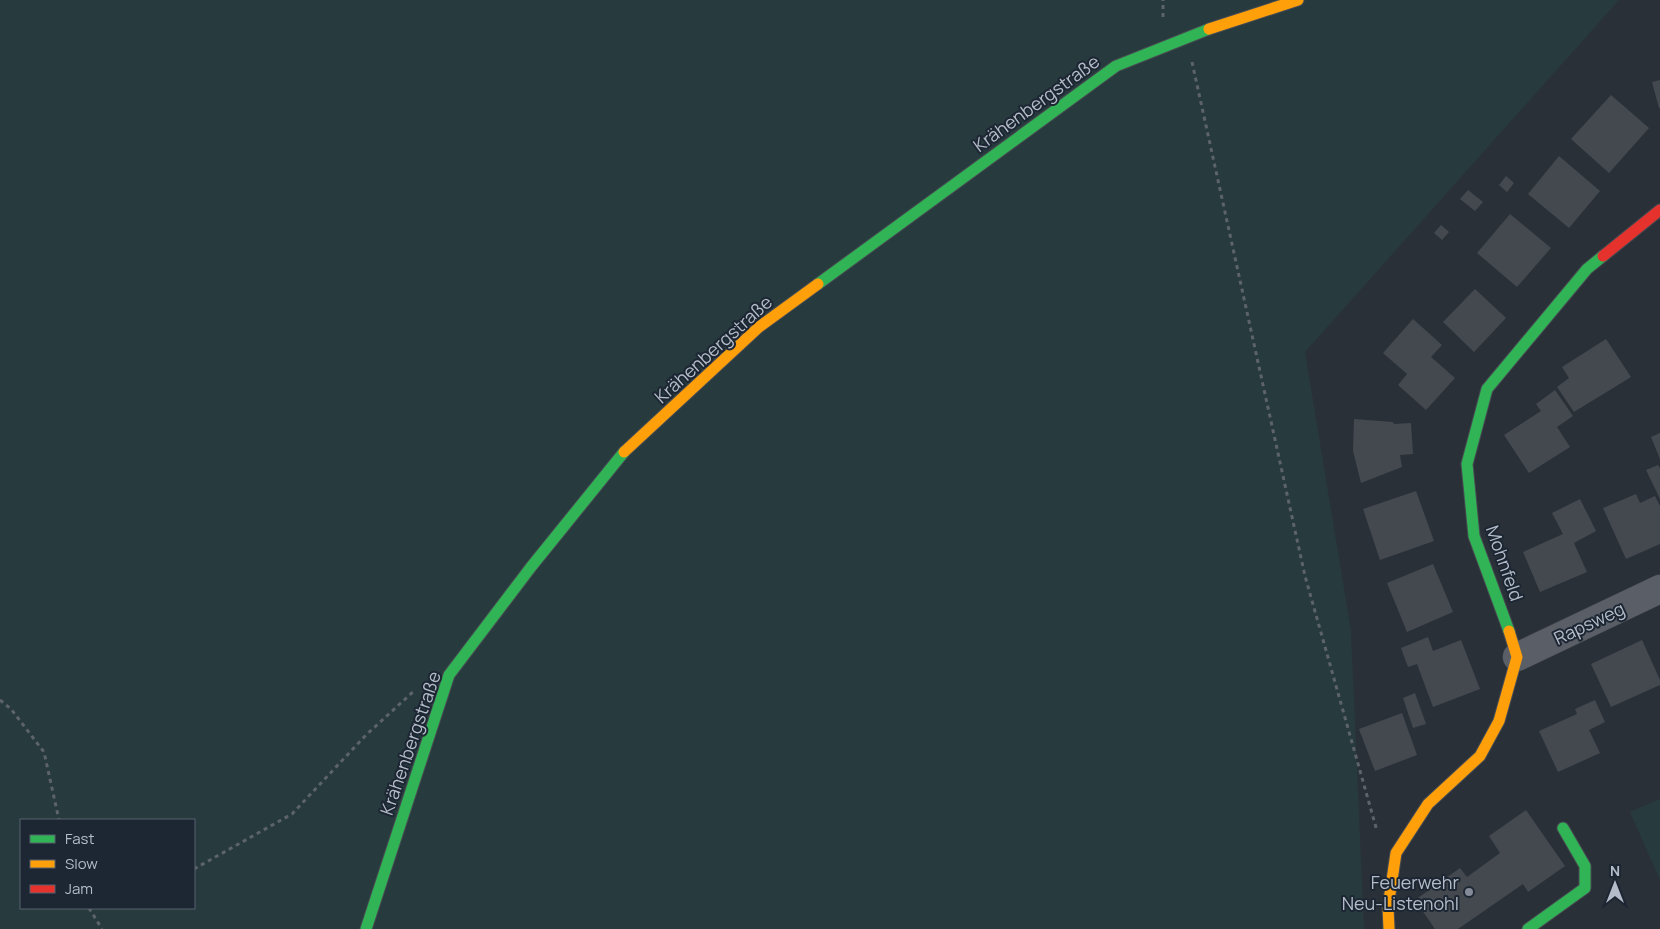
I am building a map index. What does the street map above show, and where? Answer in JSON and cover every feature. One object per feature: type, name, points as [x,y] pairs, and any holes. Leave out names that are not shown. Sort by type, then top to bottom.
[{"type":"street","name":"Krähenbergstraße","points":[[366,929],[449,675],[530,567],[623,453],[758,327],[1116,66],[1187,36],[1298,0]]},
{"type":"street","name":"Mohnfeld","points":[[1517,657],[1505,616],[1474,536],[1467,464],[1487,389],[1586,269],[1660,210]]},
{"type":"street","name":"Rapsweg","points":[[1517,657],[1660,589]]},
{"type":"street","points":[[1389,929],[1388,907],[1396,853],[1428,804],[1480,756],[1500,722],[1517,657]]},
{"type":"street","points":[[1528,929],[1585,888],[1585,866],[1563,828]]},
{"type":"path","points":[[1163,0],[1162,20],[1187,36],[1305,576],[1377,832]]},
{"type":"path","points":[[195,869],[292,814],[366,734],[423,683],[449,675]]},
{"type":"path","points":[[0,700],[11,709],[44,752],[59,819]]},
{"type":"path","points":[[90,909],[102,929]]},
{"type":"green space","points":[[0,0],[1619,0],[1305,352],[1351,631],[1364,929],[0,929]]},
{"type":"green space","points":[[1660,799],[1660,880],[1630,812]]},
{"type":"building","points":[[1660,80],[1660,108],[1659,108],[1652,82]]},
{"type":"building","points":[[1611,95],[1649,128],[1609,173],[1571,139]]},
{"type":"building","points":[[1559,156],[1600,191],[1569,228],[1528,194]]},
{"type":"building","points":[[1506,176],[1514,183],[1507,192],[1499,185]]},
{"type":"building","points":[[1468,190],[1483,202],[1475,211],[1460,199]]},
{"type":"building","points":[[1510,214],[1551,248],[1517,287],[1477,253]]},
{"type":"building","points":[[1441,225],[1449,232],[1442,240],[1434,233]]},
{"type":"building","points":[[1475,289],[1506,318],[1474,352],[1443,322]]},
{"type":"building","points":[[1413,319],[1442,345],[1431,357],[1455,378],[1426,410],[1398,385],[1407,374],[1383,353]]},
{"type":"building","points":[[1606,339],[1631,377],[1574,412],[1557,387],[1569,378],[1562,367]]},
{"type":"building","points":[[1555,390],[1573,416],[1557,427],[1570,447],[1529,473],[1504,435],[1541,411],[1536,404]]},
{"type":"building","points":[[1354,419],[1393,422],[1394,424],[1411,423],[1413,454],[1400,455],[1402,467],[1361,483],[1353,451]]},
{"type":"building","points":[[1660,433],[1660,459],[1651,437]]},
{"type":"building","points":[[1658,465],[1660,468],[1660,499],[1646,470]]},
{"type":"building","points":[[1416,491],[1434,541],[1380,560],[1363,509]]},
{"type":"building","points":[[1636,494],[1640,503],[1655,496],[1660,506],[1660,544],[1626,559],[1603,508]]},
{"type":"building","points":[[1580,499],[1596,531],[1574,543],[1587,572],[1540,592],[1523,552],[1563,534],[1552,513]]},
{"type":"building","points":[[1433,564],[1453,612],[1407,632],[1387,583]]},
{"type":"building","points":[[1428,637],[1433,651],[1461,640],[1480,689],[1433,707],[1417,664],[1408,667],[1401,648]]},
{"type":"building","points":[[1642,640],[1660,680],[1660,685],[1611,707],[1591,664]]},
{"type":"building","points":[[1415,693],[1426,724],[1413,728],[1403,698]]},
{"type":"building","points":[[1595,700],[1605,722],[1589,730],[1600,753],[1558,772],[1539,731],[1577,714],[1575,709]]},
{"type":"building","points":[[1402,713],[1417,755],[1375,771],[1359,729]]},
{"type":"building","points":[[1526,810],[1565,866],[1528,892],[1523,884],[1458,929],[1435,929],[1415,900],[1460,868],[1467,877],[1500,853],[1489,836]]},
{"type":"traffic: fast","points":[[818,284],[1116,66],[1209,29]]},
{"type":"traffic: fast","points":[[1509,631],[1474,536],[1467,464],[1487,389],[1587,269],[1603,256]]},
{"type":"traffic: fast","points":[[366,929],[449,675],[531,567],[624,452]]},
{"type":"traffic: fast","points":[[1528,929],[1585,888],[1585,866],[1563,828]]},
{"type":"traffic: slow","points":[[1209,29],[1298,0]]},
{"type":"traffic: slow","points":[[624,452],[759,327],[818,284]]},
{"type":"traffic: slow","points":[[1389,929],[1388,907],[1396,853],[1428,804],[1480,756],[1499,721],[1517,657],[1509,631]]},
{"type":"traffic: jam","points":[[1603,256],[1660,210]]},
{"type":"place","name":"Feuerwehr Neu-Listenohl","points":[[1469,892]]}]
